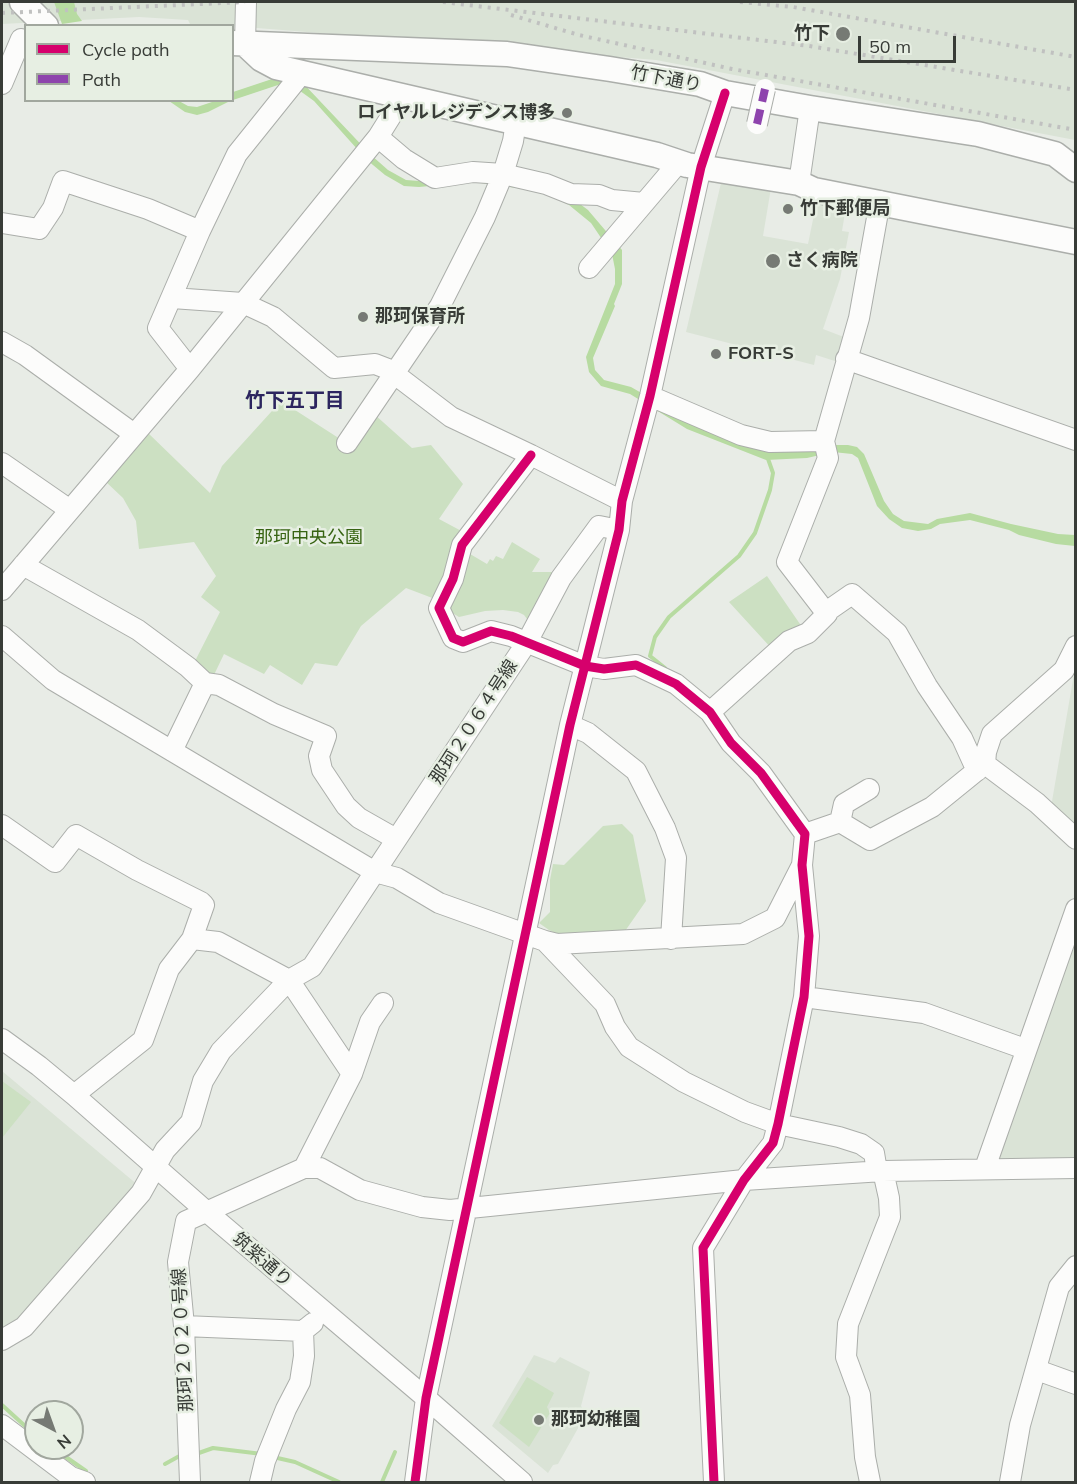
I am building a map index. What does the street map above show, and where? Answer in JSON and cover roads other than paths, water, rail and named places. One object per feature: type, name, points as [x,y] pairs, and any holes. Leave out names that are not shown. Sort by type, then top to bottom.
[{"type":"main road","points":[[22,2],[44,24]]},
{"type":"main road","points":[[239,43],[294,81],[403,97],[690,165],[799,183],[814,190],[880,201],[1076,242]]},
{"type":"main road","name":"竹下通り","points":[[239,43],[507,54],[610,69],[700,84],[725,93],[978,134],[1055,154],[1074,167]]},
{"type":"street","points":[[239,43],[246,2]]},
{"type":"street","points":[[2,40],[23,39],[2,84]]},
{"type":"street","points":[[190,369],[158,328],[200,231],[237,154],[294,81]]},
{"type":"street","points":[[757,124],[765,88]]},
{"type":"street","points":[[415,1482],[426,1398],[570,724],[619,530],[622,501],[650,396],[690,165],[725,93]]},
{"type":"street","points":[[2,590],[190,369],[369,148],[403,97]]},
{"type":"street","points":[[799,183],[810,108]]},
{"type":"street","points":[[347,443],[440,306],[485,217],[503,174],[516,122]]},
{"type":"street","points":[[369,148],[404,159],[435,178],[472,172],[503,174],[546,184],[571,194],[599,195],[612,200],[644,203]]},
{"type":"street","points":[[590,268],[644,203],[690,165]]},
{"type":"street","points":[[2,223],[39,229],[53,208],[63,181],[148,209],[200,231]]},
{"type":"street","points":[[826,612],[787,562],[828,458],[824,441],[859,318],[880,201]]},
{"type":"street","points":[[172,298],[243,303],[273,317],[334,368],[375,364],[388,369],[451,417],[622,501]]},
{"type":"street","points":[[2,342],[25,354],[134,434]]},
{"type":"street","points":[[846,359],[1076,440]]},
{"type":"street","points":[[650,396],[741,435],[770,442],[824,441]]},
{"type":"street","points":[[531,455],[462,545],[453,579],[439,608],[453,638],[463,642],[491,631],[526,642],[585,666],[604,669],[636,665],[676,684],[710,712],[731,743],[760,773],[805,834],[802,865],[809,936],[804,997],[778,1124],[773,1143],[744,1180],[703,1248],[714,1482]]},
{"type":"street","points":[[2,463],[70,510]]},
{"type":"street","name":"那珂２０６４号線","points":[[2,1340],[24,1327],[141,1193],[165,1150],[191,1122],[203,1082],[221,1051],[289,980],[312,967],[526,642],[561,578],[599,526],[619,530]]},
{"type":"street","points":[[23,565],[138,630],[205,683],[219,685],[274,714],[326,736],[319,756],[322,770],[346,806],[358,818],[396,839]]},
{"type":"street","points":[[710,712],[789,641],[808,633],[827,614],[826,612],[852,594],[897,633],[927,686],[981,767],[1036,803],[1076,839]]},
{"type":"street","points":[[2,636],[53,680],[375,872],[397,878],[438,903],[545,941],[557,944],[743,934],[775,918],[802,865]]},
{"type":"street","points":[[805,834],[840,822],[870,840],[932,807],[981,767],[992,734],[1064,670],[1076,646]]},
{"type":"street","points":[[172,751],[205,683]]},
{"type":"street","points":[[570,724],[588,733],[636,771],[665,828],[676,858],[671,939]]},
{"type":"street","points":[[840,822],[844,804],[869,789]]},
{"type":"street","points":[[2,825],[55,862],[76,835],[137,870],[201,902],[204,906],[192,939],[169,969],[144,1040],[74,1095]]},
{"type":"street","points":[[985,1168],[1076,909]]},
{"type":"street","points":[[192,939],[218,942],[289,980],[352,1074]]},
{"type":"street","points":[[545,941],[605,1004],[615,1027],[629,1047],[684,1082],[745,1112],[778,1124],[839,1137],[861,1144],[874,1153],[889,1198],[890,1217],[848,1324],[846,1357],[860,1395],[865,1457],[870,1482]]},
{"type":"street","points":[[804,997],[924,1013],[1025,1049]]},
{"type":"street","points":[[304,1168],[352,1074],[370,1022],[382,1003]]},
{"type":"street","name":"筑紫通り","points":[[2,1039],[74,1095],[522,1482]]},
{"type":"street","points":[[207,1212],[304,1168],[320,1168],[360,1190],[422,1207],[450,1210],[744,1180],[880,1171],[1076,1167]]},
{"type":"street","name":"那珂２０２０号線","points":[[190,1482],[184,1326],[178,1262],[186,1221],[207,1212]]},
{"type":"street","points":[[1010,1482],[1020,1425],[1059,1287],[1076,1266]]},
{"type":"street","points":[[184,1326],[303,1332],[324,1313]]},
{"type":"street","points":[[260,1482],[286,1409],[300,1382],[304,1356],[303,1332]]},
{"type":"street","points":[[1036,1370],[1076,1384]]},
{"type":"street","points":[[2,1425],[71,1477],[85,1482]]},
{"type":"waterway","points":[[665,668],[650,656],[655,637],[669,617],[739,556],[755,533],[770,490],[773,473],[767,456]]},
{"type":"waterway","points":[[2,1405],[24,1425]]},
{"type":"waterway","points":[[196,1454],[213,1448],[262,1454]]},
{"type":"waterway","points":[[382,1482],[395,1452]]},
{"type":"waterway","points":[[165,1464],[183,1454]]},
{"type":"waterway","points":[[273,1457],[295,1462],[339,1482]]},
{"type":"waterway","points":[[70,1460],[86,1471]]},
{"type":"railway","points":[[2,13],[245,2]]},
{"type":"railway","points":[[443,2],[809,46],[1076,90]]},
{"type":"railway","points":[[740,2],[793,7],[1076,57]]},
{"type":"railway","points":[[511,15],[579,35],[732,69],[1076,130]]},
{"type":"place","name":"竹下","points":[[843,34]]},
{"type":"place","name":"ロイヤルレジデンス博多","points":[[567,113]]},
{"type":"place","name":"竹下郵便局","points":[[788,209]]},
{"type":"place","name":"さく病院","points":[[773,261]]},
{"type":"place","name":"那珂保育所","points":[[363,317]]},
{"type":"place","name":"FORT-S","points":[[716,354]]},
{"type":"place","name":"那珂幼稚園","points":[[539,1420]]},
{"type":"district","name":"竹下五丁目","points":[[295,401]]},
{"type":"park label","name":"那珂中央公園","points":[[309,538]]}]
